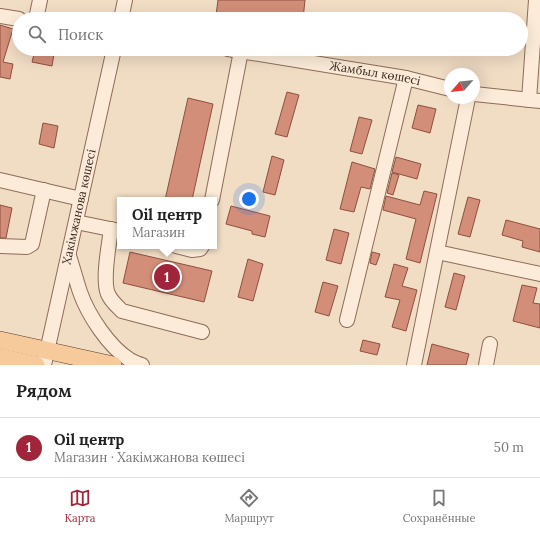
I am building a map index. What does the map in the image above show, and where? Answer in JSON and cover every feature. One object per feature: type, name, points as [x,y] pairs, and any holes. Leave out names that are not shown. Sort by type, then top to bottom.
[{"type":"main road","points":[[0,340],[46,358],[113,365]]},
{"type":"main road","points":[[0,357],[36,365]]},
{"type":"street","points":[[37,12],[40,0]]},
{"type":"street","points":[[122,12],[125,0]]},
{"type":"street","points":[[480,95],[535,101],[536,0]]},
{"type":"street","points":[[0,16],[12,19]]},
{"type":"street","name":"Хакімжанова көшесі","points":[[46,358],[112,56]]},
{"type":"street","points":[[212,197],[233,56]]},
{"type":"street","name":"Жамбыл көшесі","points":[[271,56],[406,78],[444,88]]},
{"type":"street","points":[[348,320],[406,78]]},
{"type":"street","points":[[414,365],[467,104]]},
{"type":"street","points":[[0,180],[81,199]]},
{"type":"street","points":[[0,246],[26,247],[32,244],[44,190]]},
{"type":"street","points":[[76,222],[116,230],[105,274],[108,293],[114,303],[122,311],[202,332]]},
{"type":"street","points":[[188,249],[200,249]]},
{"type":"street","points":[[437,252],[540,274]]},
{"type":"street","points":[[69,254],[80,292],[87,309],[107,338],[119,351],[131,361],[142,365]]},
{"type":"street","points":[[486,365],[490,344]]},
{"type":"building","points":[[218,0],[305,0],[304,12],[216,12]]},
{"type":"building","points":[[0,25],[12,29],[3,62],[13,64],[10,79],[0,77]]},
{"type":"building","points":[[34,56],[54,56],[52,66],[32,62]]},
{"type":"building","points":[[287,92],[299,95],[287,137],[275,134]]},
{"type":"building","points":[[188,98],[213,104],[193,197],[166,197]]},
{"type":"building","points":[[418,105],[436,109],[430,133],[412,128]]},
{"type":"building","points":[[359,117],[372,120],[362,154],[350,151]]},
{"type":"building","points":[[43,123],[58,126],[54,148],[39,144]]},
{"type":"building","points":[[272,156],[284,160],[275,195],[263,192]]},
{"type":"building","points":[[396,157],[421,164],[417,179],[392,172]]},
{"type":"building","points":[[352,162],[375,169],[370,189],[361,187],[354,212],[340,209]]},
{"type":"building","points":[[392,173],[399,175],[393,195],[387,193]]},
{"type":"building","points":[[424,191],[437,194],[420,263],[406,259],[416,219],[383,210],[386,196],[420,205]]},
{"type":"building","points":[[468,197],[480,200],[470,237],[458,234]]},
{"type":"building","points":[[0,205],[12,208],[6,238],[0,238]]},
{"type":"building","points":[[231,206],[270,216],[265,237],[252,234],[252,231],[226,224]]},
{"type":"building","points":[[506,220],[540,229],[540,252],[522,247],[523,241],[502,235]]},
{"type":"building","points":[[334,229],[349,233],[341,264],[326,260]]},
{"type":"building","points":[[130,252],[212,271],[204,302],[123,283]]},
{"type":"building","points":[[372,252],[380,254],[376,265],[370,263]]},
{"type":"building","points":[[248,259],[263,264],[253,301],[238,297]]},
{"type":"building","points":[[394,264],[408,268],[402,286],[417,290],[406,331],[392,327],[400,300],[385,297]]},
{"type":"building","points":[[454,273],[465,276],[456,310],[445,307]]},
{"type":"building","points":[[323,282],[338,286],[329,316],[315,312]]},
{"type":"building","points":[[522,285],[537,288],[533,303],[540,304],[540,328],[513,321]]},
{"type":"building","points":[[363,340],[380,344],[377,355],[360,351]]},
{"type":"building","points":[[432,344],[469,354],[466,365],[427,365]]},
{"type":"place","name":"Oil центр","points":[[167,277]]}]
